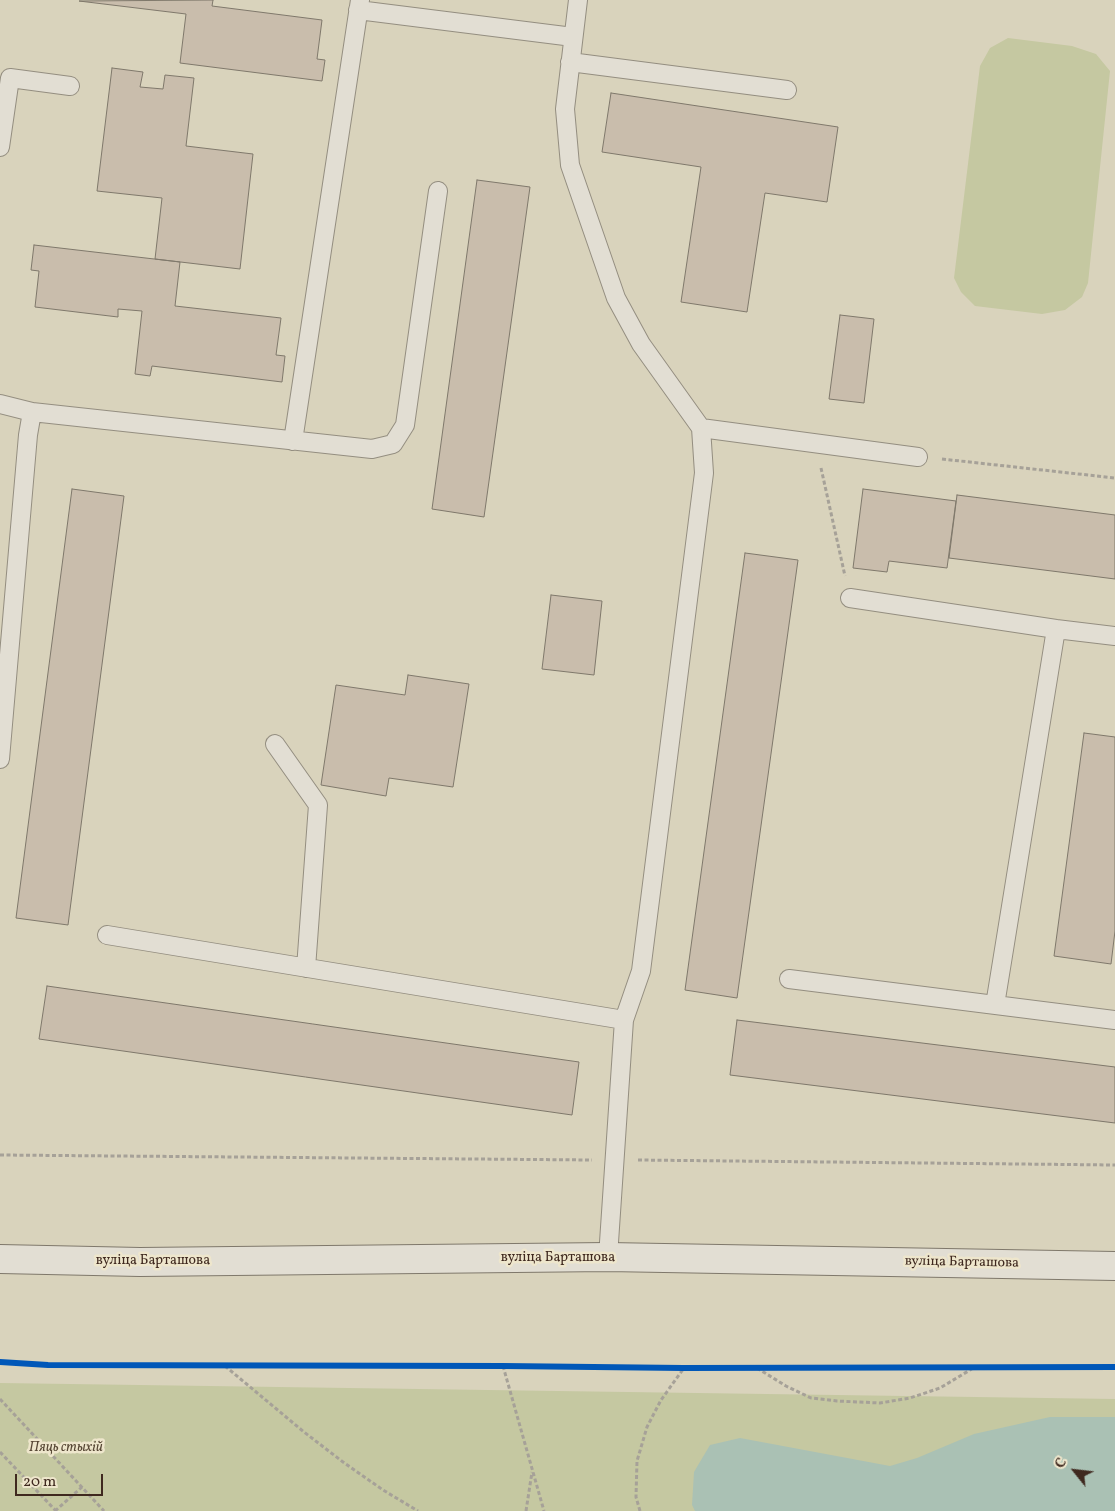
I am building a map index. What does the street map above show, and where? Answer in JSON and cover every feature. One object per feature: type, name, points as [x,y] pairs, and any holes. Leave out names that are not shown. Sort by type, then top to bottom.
[{"type":"main road","name":"вуліца Барташова","points":[[0,1259],[140,1262],[608,1257],[1115,1266]]},
{"type":"lane","points":[[578,0],[565,109],[570,165],[616,298],[641,344],[701,428],[704,473],[641,971],[624,1020],[608,1257]]},
{"type":"lane","points":[[293,440],[359,5],[573,37]]},
{"type":"lane","points":[[570,62],[787,90]]},
{"type":"lane","points":[[0,147],[10,78],[70,86]]},
{"type":"lane","points":[[0,404],[32,412],[372,449],[393,444],[405,425],[438,191]]},
{"type":"lane","points":[[0,759],[28,435],[32,412]]},
{"type":"lane","points":[[701,428],[918,457]]},
{"type":"lane","points":[[850,598],[1115,636]]},
{"type":"lane","points":[[995,1005],[1056,629]]},
{"type":"lane","points":[[275,744],[318,805],[306,968]]},
{"type":"lane","points":[[108,935],[624,1020]]},
{"type":"lane","points":[[789,979],[1115,1020]]},
{"type":"path","points":[[816,443],[850,598]]},
{"type":"path","points":[[918,457],[1115,478]]},
{"type":"path","points":[[0,1155],[1115,1164]]},
{"type":"path","points":[[215,1366],[235,1366]]},
{"type":"path","points":[[225,1366],[336,1457],[376,1486],[418,1511]]},
{"type":"path","points":[[494,1366],[513,1366]]},
{"type":"path","points":[[503,1366],[544,1511]]},
{"type":"path","points":[[955,1367],[985,1367]]},
{"type":"path","points":[[757,1368],[786,1386],[811,1398],[880,1403],[910,1398],[940,1388],[975,1367]]},
{"type":"path","points":[[675,1368],[693,1368]]},
{"type":"path","points":[[640,1511],[636,1497],[637,1460],[647,1427],[661,1400],[684,1368]]},
{"type":"path","points":[[748,1368],[767,1368]]},
{"type":"path","points":[[0,1399],[104,1511]]},
{"type":"path","points":[[0,1452],[55,1511],[82,1487]]},
{"type":"path","points":[[526,1511],[532,1470]]},
{"type":"green space","points":[[1008,38],[1072,46],[1096,54],[1110,71],[1088,283],[1082,297],[1065,310],[1042,314],[975,306],[961,292],[954,278],[980,66],[990,48]]},
{"type":"green space","name":"Пяць стыхій","points":[[0,1383],[1115,1399],[1115,1511],[0,1511]]},
{"type":"shaded area","points":[[1050,1417],[1115,1417],[1115,1511],[695,1511],[692,1505],[694,1472],[710,1445],[740,1438],[890,1466],[917,1458],[974,1434]]},
{"type":"building","points":[[213,0],[212,6],[322,20],[317,59],[325,60],[322,81],[180,63],[186,14],[79,1]]},
{"type":"building","points":[[112,68],[143,72],[140,87],[163,89],[165,75],[194,78],[186,146],[253,154],[240,269],[155,259],[162,198],[97,191]]},
{"type":"building","points":[[611,93],[838,127],[827,202],[765,193],[747,312],[681,302],[701,167],[602,152]]},
{"type":"building","points":[[477,180],[530,187],[484,517],[432,509]]},
{"type":"building","points":[[34,245],[180,262],[175,306],[281,318],[276,355],[285,356],[282,382],[152,366],[150,376],[135,374],[142,311],[118,309],[118,317],[35,307],[39,271],[31,270]]},
{"type":"building","points":[[840,315],[874,319],[864,403],[829,399]]},
{"type":"building","points":[[72,489],[124,496],[68,925],[16,918]]},
{"type":"building","points":[[863,489],[956,501],[947,568],[889,561],[887,572],[853,568]]},
{"type":"building","points":[[957,495],[1115,515],[1115,579],[949,558]]},
{"type":"building","points":[[745,553],[798,560],[737,998],[685,990]]},
{"type":"building","points":[[551,595],[602,601],[594,675],[542,669]]},
{"type":"building","points":[[408,675],[469,684],[453,787],[389,778],[386,796],[321,785],[336,685],[405,695]]},
{"type":"building","points":[[1084,733],[1115,737],[1115,931],[1111,964],[1054,956]]},
{"type":"building","points":[[47,986],[579,1062],[572,1115],[39,1039]]},
{"type":"building","points":[[737,1020],[1115,1067],[1115,1123],[730,1075]]},
{"type":"cycle path","points":[[0,1362],[48,1365],[684,1368],[1115,1367]]}]
